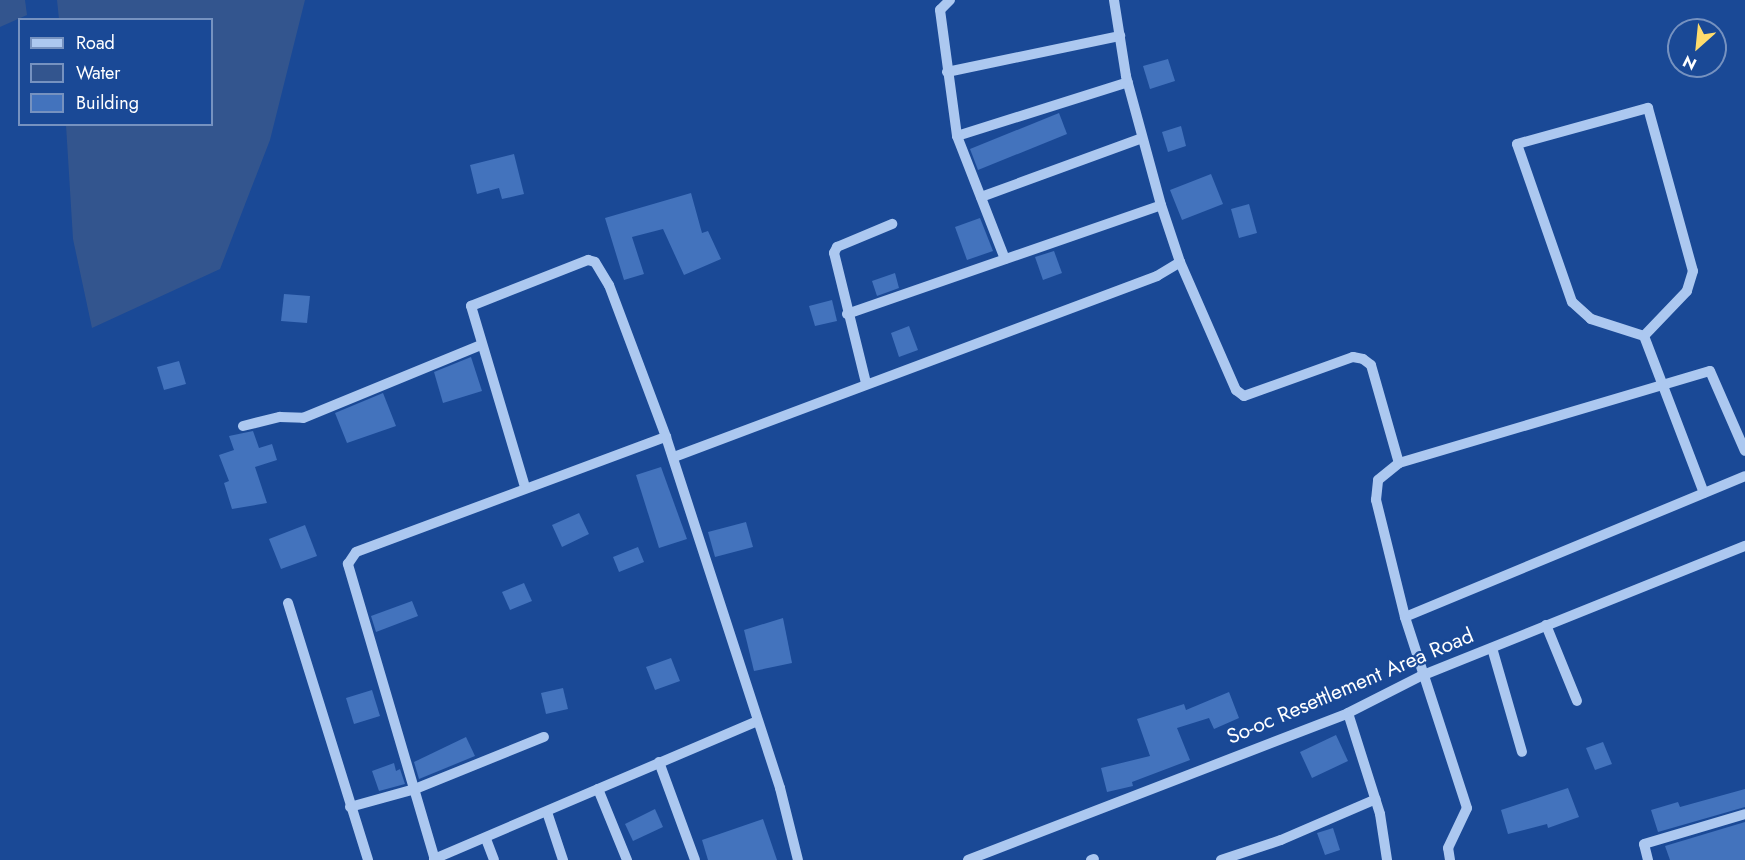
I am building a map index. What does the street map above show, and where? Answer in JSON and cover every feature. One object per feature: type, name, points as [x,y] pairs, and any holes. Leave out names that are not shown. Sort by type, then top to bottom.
[{"type":"street","points":[[950,0],[940,10],[957,136],[1005,259]]},
{"type":"street","points":[[1114,0],[1128,82],[1161,205],[1180,262],[1236,390],[1244,396],[1353,357],[1363,359],[1371,365],[1399,463]]},
{"type":"street","points":[[947,72],[1120,36]]},
{"type":"street","points":[[957,136],[1128,82]]},
{"type":"street","points":[[1648,108],[1688,244],[1693,271],[1687,291],[1644,336],[1591,319],[1572,302],[1517,144],[1648,108]]},
{"type":"street","points":[[981,197],[1142,138]]},
{"type":"street","points":[[847,314],[1161,205]]},
{"type":"street","points":[[866,382],[847,314],[834,253],[837,247],[892,224]]},
{"type":"street","points":[[525,487],[471,310],[474,302],[592,260],[609,285],[674,457],[758,721],[798,860]]},
{"type":"street","points":[[674,457],[866,382],[1157,276],[1180,262]]},
{"type":"street","points":[[1644,336],[1660,384],[1704,493]]},
{"type":"street","points":[[243,426],[280,417],[303,418],[481,345]]},
{"type":"street","points":[[1450,860],[1448,848],[1467,808],[1421,676],[1376,500],[1378,480],[1399,463],[1710,371],[1745,451]]},
{"type":"street","points":[[666,437],[525,487],[356,552],[348,564],[435,859],[758,721]]},
{"type":"street","points":[[1405,617],[1745,476]]},
{"type":"street","name":"So-oc Resettlement Area Road","points":[[968,860],[1348,713],[1421,676],[1745,546]]},
{"type":"street","points":[[288,603],[368,860]]},
{"type":"street","points":[[1546,625],[1577,701]]},
{"type":"street","points":[[1492,648],[1522,752]]},
{"type":"street","points":[[1348,713],[1376,799],[1387,860]]},
{"type":"street","points":[[350,807],[415,789],[544,737]]},
{"type":"street","points":[[658,762],[696,860]]},
{"type":"street","points":[[598,789],[627,860]]},
{"type":"street","points":[[1221,860],[1281,840],[1376,799]]},
{"type":"street","points":[[547,812],[563,860]]},
{"type":"street","points":[[1648,860],[1644,844],[1745,814]]},
{"type":"street","points":[[486,839],[495,860]]},
{"type":"water","points":[[0,0],[25,0],[27,15],[0,27]]},
{"type":"water","points":[[57,0],[305,0],[270,140],[220,269],[92,328],[73,239],[66,126],[213,126],[213,18],[59,18]]},
{"type":"building","points":[[1168,59],[1175,81],[1150,89],[1143,66]]},
{"type":"building","points":[[1059,113],[1067,134],[978,170],[970,149]]},
{"type":"building","points":[[1181,126],[1186,146],[1168,152],[1162,132]]},
{"type":"building","points":[[514,154],[524,194],[502,199],[499,188],[477,194],[470,165]]},
{"type":"building","points":[[1211,174],[1223,204],[1182,220],[1170,190]]},
{"type":"building","points":[[691,193],[702,233],[708,231],[721,259],[684,275],[663,229],[632,237],[644,274],[624,280],[605,218]]},
{"type":"building","points":[[1249,204],[1257,233],[1239,238],[1231,209]]},
{"type":"building","points":[[980,218],[993,251],[967,260],[955,227]]},
{"type":"building","points":[[1054,251],[1062,273],[1043,280],[1035,257]]},
{"type":"building","points":[[895,273],[899,288],[877,296],[872,281]]},
{"type":"building","points":[[284,294],[310,296],[307,323],[281,321]]},
{"type":"building","points":[[832,300],[837,321],[815,326],[809,306]]},
{"type":"building","points":[[909,326],[918,350],[899,357],[891,333]]},
{"type":"building","points":[[471,357],[482,391],[443,403],[434,372]]},
{"type":"building","points":[[179,361],[186,384],[164,390],[157,367]]},
{"type":"building","points":[[383,393],[396,426],[347,443],[335,413]]},
{"type":"building","points":[[253,431],[259,448],[272,444],[277,460],[255,467],[267,503],[232,509],[224,483],[229,481],[219,455],[234,450],[229,436]]},
{"type":"building","points":[[661,467],[687,539],[659,548],[636,475]]},
{"type":"building","points":[[579,513],[589,534],[562,547],[552,525]]},
{"type":"building","points":[[746,522],[753,547],[715,557],[708,532]]},
{"type":"building","points":[[305,525],[317,556],[281,569],[269,539]]},
{"type":"building","points":[[638,547],[644,562],[619,572],[613,557]]},
{"type":"building","points":[[524,583],[532,601],[510,610],[502,592]]},
{"type":"building","points":[[412,601],[418,616],[376,632],[371,616]]},
{"type":"building","points":[[783,618],[792,663],[754,671],[744,630]]},
{"type":"building","points":[[671,658],[680,681],[655,690],[646,667]]},
{"type":"building","points":[[563,688],[568,709],[546,714],[541,693]]},
{"type":"building","points":[[372,690],[380,716],[354,724],[346,698]]},
{"type":"building","points":[[1229,692],[1239,718],[1214,729],[1209,718],[1177,728],[1190,760],[1132,782],[1133,786],[1107,792],[1101,768],[1150,756],[1137,719],[1184,704],[1186,710]]},
{"type":"building","points":[[1336,735],[1348,761],[1312,778],[1300,752]]},
{"type":"building","points":[[466,737],[475,756],[419,779],[414,762]]},
{"type":"building","points":[[1603,742],[1612,764],[1595,770],[1586,748]]},
{"type":"building","points":[[394,763],[396,771],[400,769],[405,784],[379,791],[372,771]]},
{"type":"building","points":[[1568,788],[1579,817],[1548,828],[1547,824],[1508,834],[1501,810]]},
{"type":"building","points":[[1745,789],[1745,807],[1658,832],[1651,810],[1678,802],[1680,807]]},
{"type":"building","points":[[655,809],[663,827],[633,841],[625,824]]},
{"type":"building","points":[[763,819],[777,860],[708,860],[702,840]]},
{"type":"building","points":[[1745,822],[1745,860],[1670,860],[1665,846]]},
{"type":"building","points":[[1333,828],[1340,850],[1325,855],[1317,833]]}]
